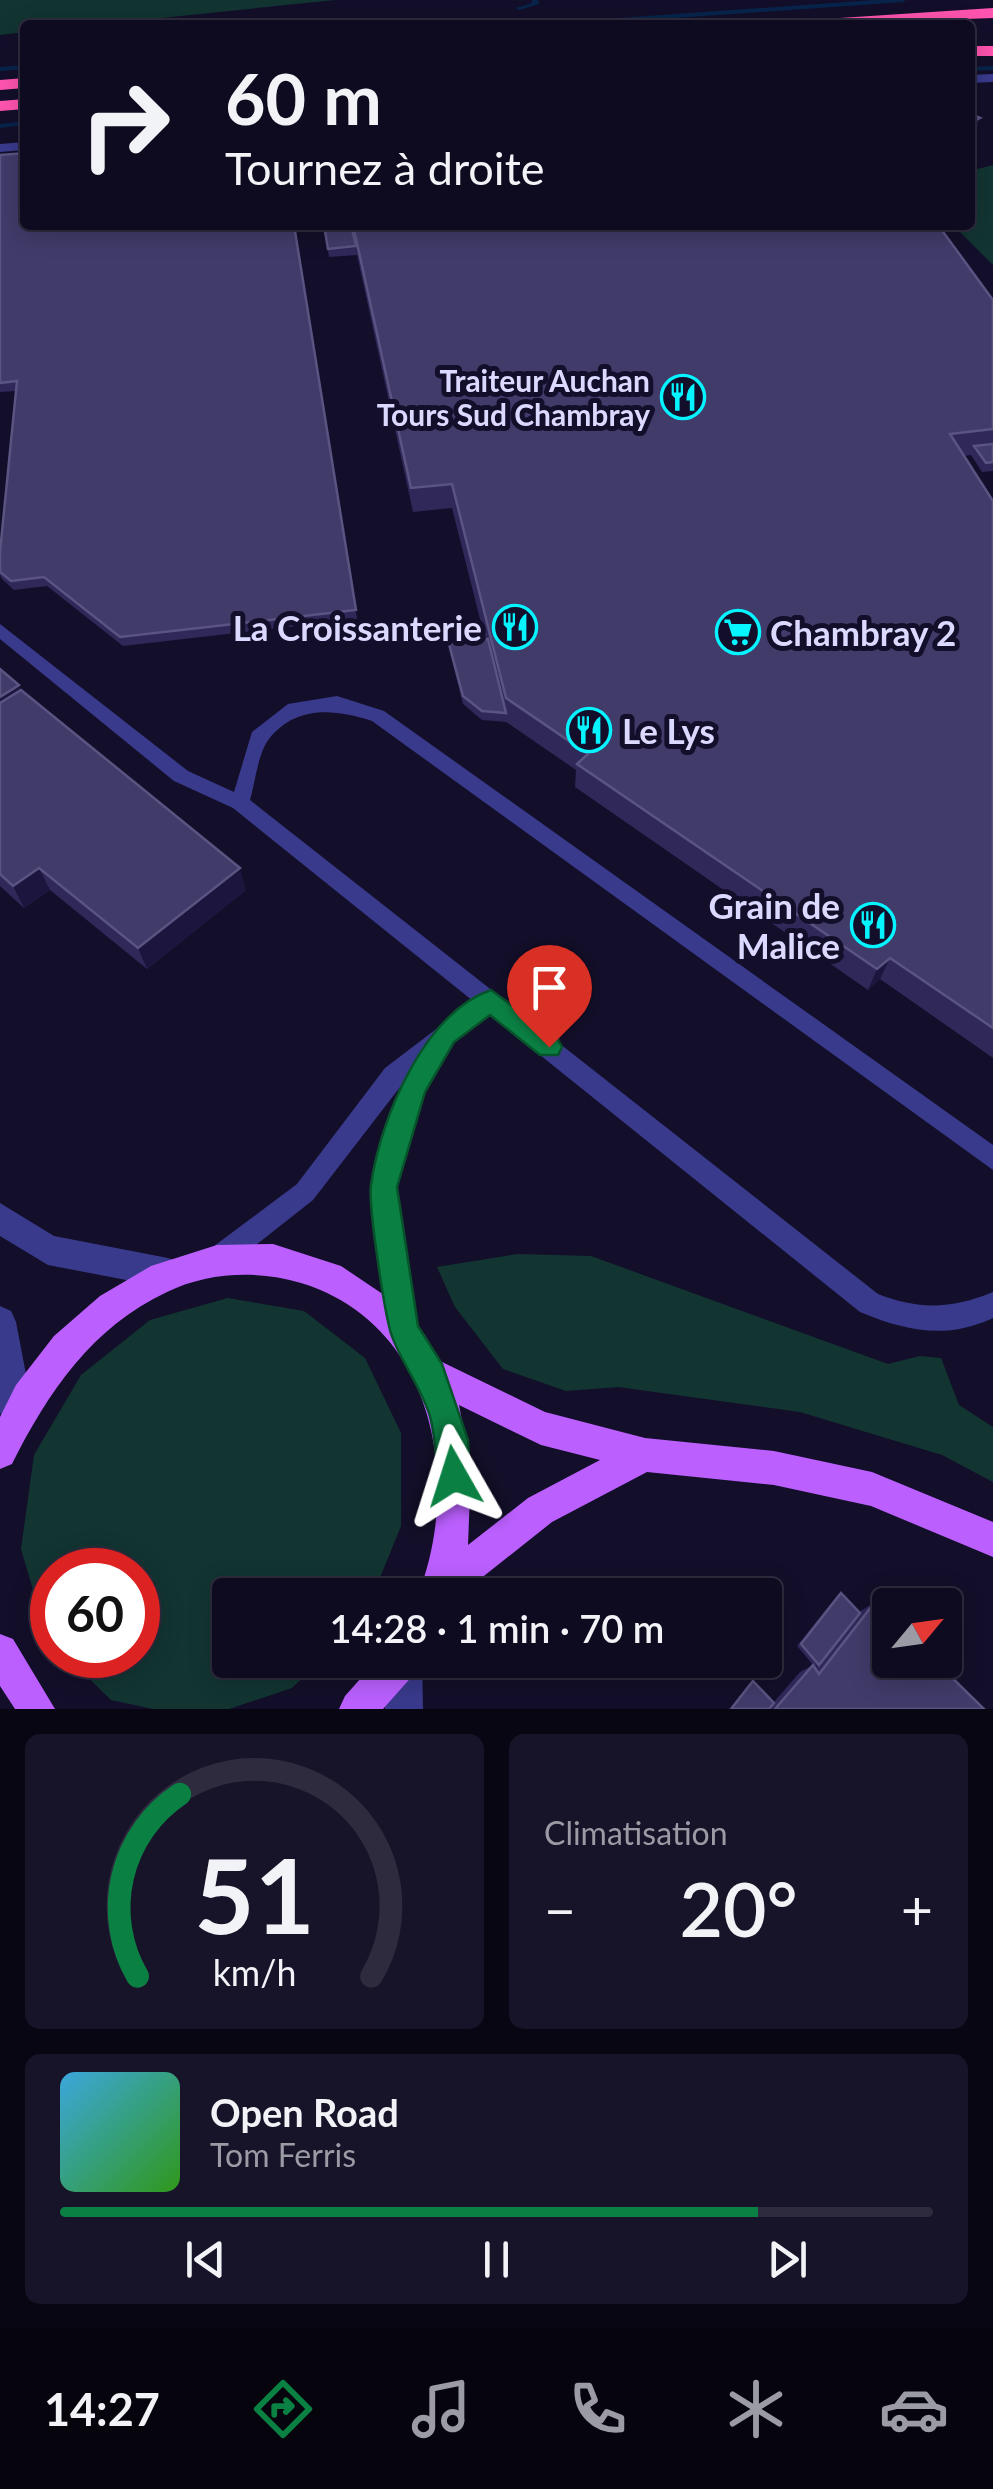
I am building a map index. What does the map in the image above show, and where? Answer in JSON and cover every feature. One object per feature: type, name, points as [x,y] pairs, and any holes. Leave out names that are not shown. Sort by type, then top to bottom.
[{"type":"highway","points":[[886,20],[993,13]]},
{"type":"main road","points":[[0,1452],[16,1412],[57,1351],[109,1305],[168,1273],[215,1261],[268,1259],[319,1270],[365,1295],[404,1331],[432,1374],[452,1440],[456,1513],[440,1578]]},
{"type":"main road","points":[[432,1374],[541,1428],[645,1454],[774,1468],[872,1489],[993,1540]]},
{"type":"main road","points":[[455,1578],[540,1510],[645,1454]]},
{"type":"main road","points":[[0,1652],[36,1709]]},
{"type":"main road","points":[[358,1709],[386,1678]]},
{"type":"street","points":[[0,1218],[48,1250],[168,1273]]},
{"type":"street","points":[[0,1322],[16,1412]]},
{"type":"street","points":[[403,1678],[404,1709]]},
{"type":"lane","points":[[0,630],[181,776],[240,804],[868,1302],[902,1317],[932,1321],[992,1307]]},
{"type":"lane","points":[[240,804],[259,737],[294,709],[338,703],[378,716],[993,1159]]},
{"type":"lane","points":[[215,1261],[304,1192],[393,1075],[491,1000]]},
{"type":"lane","points":[[404,1331],[384,1187],[414,1088],[445,1034]]},
{"type":"green space","points":[[0,0],[335,0],[141,20],[20,20],[20,33],[0,35]]},
{"type":"green space","points":[[993,165],[993,265],[958,230],[975,230],[975,170]]},
{"type":"green space","points":[[517,1254],[591,1256],[888,1364],[920,1356],[941,1358],[959,1405],[993,1427],[993,1482],[942,1455],[800,1412],[618,1387],[566,1391],[503,1369],[455,1307],[437,1267]]},
{"type":"green space","points":[[228,1298],[304,1311],[365,1358],[401,1433],[401,1526],[380,1578],[212,1578],[212,1678],[302,1678],[292,1688],[229,1709],[153,1709],[111,1700],[89,1678],[160,1678],[160,1548],[30,1548],[30,1579],[21,1549],[34,1455],[81,1375],[150,1320]]},
{"type":"building","points":[[20,153],[20,230],[295,230],[356,610],[120,637],[44,577],[11,581],[0,572],[17,381],[0,383],[0,155]]},
{"type":"building","points":[[325,230],[352,230],[356,246],[328,249]]},
{"type":"building","name":"Chambray 2","points":[[354,230],[942,230],[993,300],[993,429],[950,434],[993,501],[993,1028],[890,958],[877,969],[577,764],[588,754],[506,698],[452,484],[411,488]]},
{"type":"building","points":[[993,444],[993,462],[986,463],[974,446]]},
{"type":"building","points":[[488,639],[506,713],[482,711],[463,696],[449,644]]},
{"type":"building","points":[[0,669],[19,685],[0,697]]},
{"type":"building","points":[[21,690],[240,868],[138,948],[39,868],[13,886],[0,874],[0,703]]},
{"type":"building","points":[[841,1593],[860,1613],[819,1665],[801,1644]]},
{"type":"building","points":[[872,1606],[872,1678],[952,1678],[984,1709],[775,1709],[813,1665],[819,1674]]},
{"type":"building","points":[[753,1681],[774,1703],[769,1709],[731,1709]]},
{"type":"waterway","points":[[519,8],[536,4],[535,0]]},
{"type":"waterway","points":[[619,20],[903,0]]},
{"type":"waterway","points":[[0,69],[20,67]]},
{"type":"waterway","points":[[975,69],[993,68]]},
{"type":"waterway","points":[[0,126],[20,124]]},
{"type":"place","name":"Traiteur Auchan Tours Sud Chambray","points":[[683,397]]},
{"type":"place","name":"La Croissanterie","points":[[515,627]]},
{"type":"place","name":"Chambray 2","points":[[738,632]]},
{"type":"place","name":"Le Lys","points":[[589,730]]},
{"type":"place","name":"Grain de Malice","points":[[873,925]]},
{"type":"route","points":[[454,1476],[452,1440],[432,1374],[404,1331],[384,1187],[397,1131],[414,1088],[445,1034],[491,1000],[549,1047]]}]
